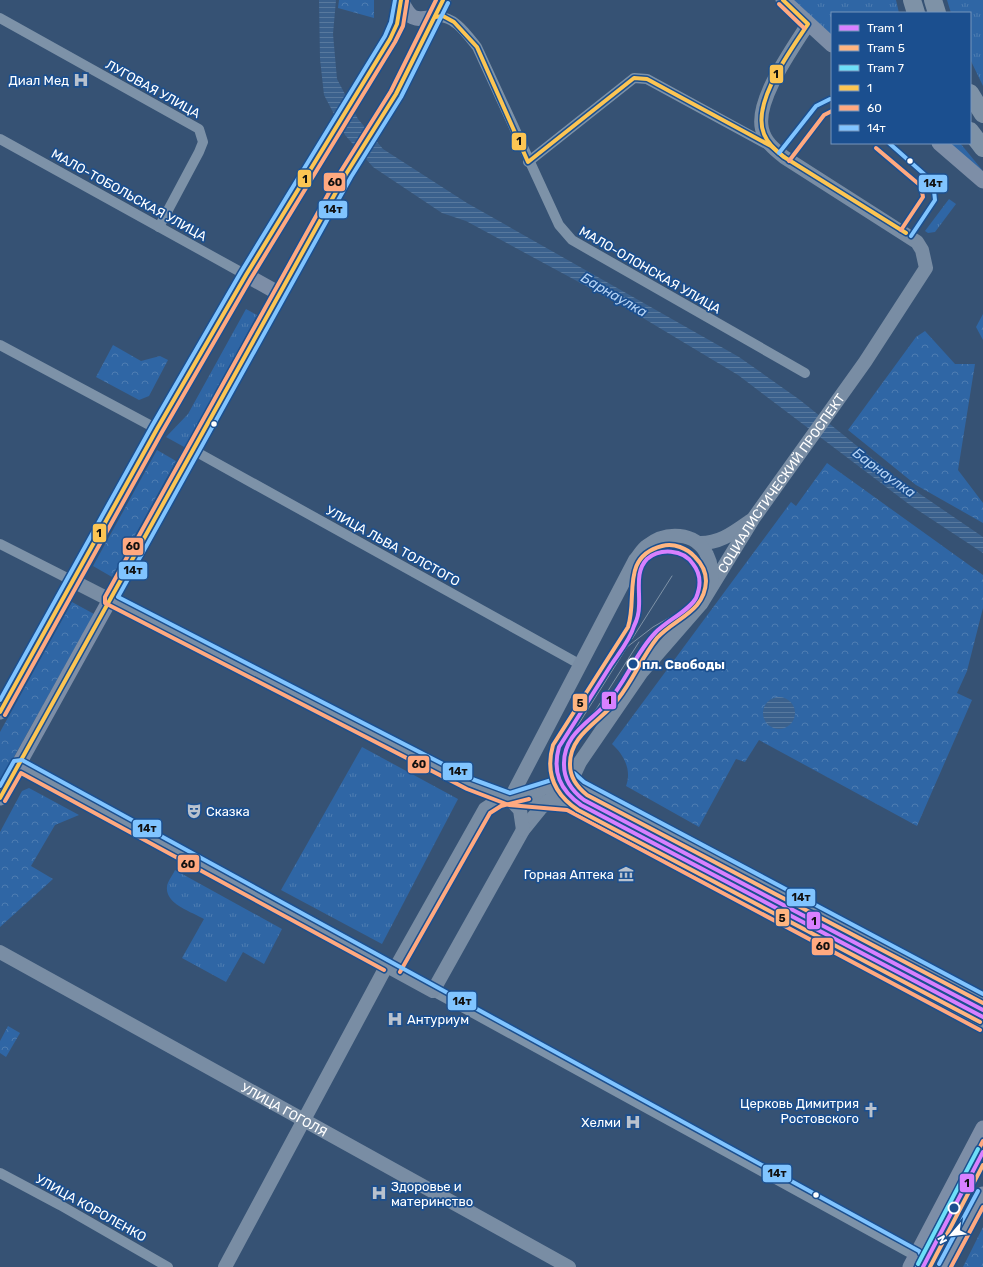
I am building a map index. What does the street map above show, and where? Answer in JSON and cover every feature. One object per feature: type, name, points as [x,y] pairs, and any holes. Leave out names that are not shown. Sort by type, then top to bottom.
[{"type":"highway","points":[[912,0],[916,12]]},
{"type":"highway","points":[[933,0],[937,12]]},
{"type":"highway","points":[[971,96],[983,114]]},
{"type":"highway","points":[[971,132],[983,148]]},
{"type":"main road","points":[[401,0],[408,15],[422,19],[434,17]]},
{"type":"main road","points":[[0,712],[157,429],[246,275],[377,60],[397,24],[401,0]]},
{"type":"main road","points":[[0,798],[346,174],[396,94],[443,0]]},
{"type":"main road","points":[[783,0],[831,45]]},
{"type":"main road","points":[[940,144],[983,181]]},
{"type":"main road","points":[[246,275],[280,294]]},
{"type":"main road","points":[[913,1262],[983,1128]]},
{"type":"main road","points":[[944,1267],[983,1194]]},
{"type":"street","name":"МАЛО-ОЛОНСКАЯ УЛИЦА","points":[[434,17],[443,16],[454,22],[463,30],[477,47],[528,162],[559,225],[572,240],[805,373]]},
{"type":"street","name":"ЛУГОВАЯ УЛИЦА","points":[[0,18],[199,129],[203,142],[199,152],[159,227]]},
{"type":"street","points":[[771,146],[762,129],[762,107],[788,55],[808,24]]},
{"type":"street","points":[[528,162],[634,78],[647,79],[771,146]]},
{"type":"street","name":"МАЛО-ТОБОЛЬСКАЯ УЛИЦА","points":[[0,139],[246,275]]},
{"type":"street","name":"СОЦИАЛИСТИЧЕСКИЙ ПРОСПЕКТ","points":[[433,991],[523,830],[547,802],[576,778],[641,674],[690,618],[753,518],[838,399],[912,292],[926,268],[926,259],[917,242],[906,233],[784,157],[771,146]]},
{"type":"street","points":[[0,345],[157,429]]},
{"type":"street","name":"УЛИЦА ЛЬВА ТОЛСТОГО","points":[[193,450],[581,665]]},
{"type":"street","points":[[698,543],[709,543],[722,540],[753,518]]},
{"type":"street","points":[[510,799],[635,560],[646,546],[661,538],[675,535],[690,538],[698,543],[707,554],[712,567],[712,585]]},
{"type":"street","points":[[0,544],[470,784],[510,799],[520,810],[523,830]]},
{"type":"street","points":[[19,765],[391,967],[913,1262]]},
{"type":"street","points":[[510,799],[576,778],[983,1001]]},
{"type":"street","points":[[225,1267],[303,1120],[391,967],[485,809],[499,800],[510,799],[569,804],[983,1025]]},
{"type":"street","name":"УЛИЦА ГОГОЛЯ","points":[[0,952],[570,1267]]},
{"type":"street","name":"УЛИЦА КОРОЛЕНКО","points":[[0,1173],[60,1205],[168,1267]]},
{"type":"green space","points":[[339,0],[374,0],[374,18],[338,8]]},
{"type":"green space","points":[[792,0],[896,0],[899,12],[831,12],[831,36]]},
{"type":"green space","points":[[947,0],[983,0],[983,86],[971,61],[971,12],[951,12]]},
{"type":"green space","points":[[948,144],[961,144],[983,171]]},
{"type":"green space","points":[[949,199],[956,204],[935,232],[928,233],[925,231]]},
{"type":"green space","points":[[246,309],[257,315],[186,448],[166,437],[188,414]]},
{"type":"green space","points":[[983,314],[983,340],[976,327]]},
{"type":"green space","points":[[925,331],[955,364],[975,364],[958,470],[983,503],[983,523],[916,485],[848,430],[916,337]]},
{"type":"green space","points":[[113,345],[141,361],[160,356],[168,360],[149,396],[139,400],[96,377]]},
{"type":"green space","points":[[157,450],[176,461],[112,577],[93,566]]},
{"type":"green space","points":[[827,463],[983,575],[983,608],[967,671],[957,693],[972,700],[917,826],[759,740],[745,762],[736,759],[699,827],[626,786],[628,774],[626,763],[612,744],[791,502],[796,506]]},
{"type":"green space","points":[[72,602],[94,614],[0,782],[0,732]]},
{"type":"green space","points":[[362,747],[458,799],[382,944],[281,890]]},
{"type":"green space","points":[[29,788],[79,815],[55,825],[31,866],[53,879],[0,927],[0,832],[22,791]]},
{"type":"green space","points":[[175,870],[282,929],[264,964],[243,952],[226,982],[182,958],[204,919],[180,907],[170,898],[167,885]]},
{"type":"green space","points":[[8,1026],[20,1033],[6,1057],[0,1053],[0,1041]]},
{"type":"green space","points":[[983,1227],[983,1267],[963,1267]]},
{"type":"water","name":"Барнаулка","points":[[319,0],[336,0],[333,34],[337,79],[358,119],[383,149],[467,203],[739,357],[800,400],[898,479],[983,537],[983,553],[910,505],[738,375],[623,306],[466,221],[442,213],[373,167],[345,135],[324,95],[320,59]]},
{"type":"water","points":[[779,697],[788,700],[792,704],[795,713],[792,722],[788,726],[779,729],[770,726],[766,722],[763,713],[766,704],[770,700]]},
{"type":"tram line","name":"5","points":[[980,1022],[578,810],[557,790],[551,774],[550,765],[553,745],[628,627],[631,615],[635,569],[640,559],[649,551],[667,545],[680,547],[688,551],[697,559],[704,571],[706,578],[704,592],[695,607],[688,614],[664,631],[657,638],[618,699],[581,736],[575,745],[571,754],[570,770],[577,785],[587,795],[983,1003]]},
{"type":"tram line","name":"1","points":[[983,1010],[584,800],[572,789],[565,776],[564,770],[565,754],[572,737],[614,695],[642,650],[655,633],[693,603],[698,594],[698,572],[689,559],[683,555],[671,552],[652,555],[643,564],[639,575],[639,611],[630,636],[559,747],[557,756],[557,772],[563,787],[581,805],[983,1017]]},
{"type":"tram line","points":[[632,639],[672,576]]},
{"type":"tram line","points":[[573,733],[627,647],[653,627],[674,615]]},
{"type":"tram line","points":[[587,720],[597,708],[639,642]]},
{"type":"tram line","name":"7","points":[[918,1264],[978,1149]]},
{"type":"tram line","name":"1","points":[[923,1267],[983,1152]]},
{"type":"tram line","name":"5","points":[[930,1267],[983,1165]]},
{"type":"transit line","name":"14т","points":[[0,700],[152,426],[241,272],[385,36],[391,22],[395,0]]},
{"type":"transit line","name":"1","points":[[0,712],[157,429],[246,275],[390,39],[397,24],[401,0]]},
{"type":"transit line","name":"60","points":[[436,0],[391,91],[341,171],[105,597],[105,603],[467,789],[509,805],[567,810],[980,1030]]},
{"type":"transit line","name":"1","points":[[0,798],[346,174],[396,94],[443,0]]},
{"type":"transit line","name":"1","points":[[783,0],[808,24],[783,62],[768,92],[763,107],[761,121],[764,134],[772,147],[784,157]]},
{"type":"transit line","name":"60","points":[[5,715],[162,432],[251,278],[395,42],[403,26],[407,1]]},
{"type":"transit line","name":"14т","points":[[448,3],[401,97],[351,177],[118,597],[472,779],[510,793],[574,773],[584,782],[983,994]]},
{"type":"transit line","name":"60","points":[[779,4],[804,28]]},
{"type":"transit line","name":"1","points":[[435,17],[443,16],[454,22],[477,47],[528,162],[634,78],[647,79],[771,146],[784,157],[906,233]]},
{"type":"transit line","name":"14т","points":[[779,153],[816,106],[830,99]]},
{"type":"transit line","name":"60","points":[[789,161],[824,115],[831,112]]},
{"type":"transit line","name":"14т","points":[[890,144],[933,182],[935,200],[911,236]]},
{"type":"transit line","name":"60","points":[[876,148],[921,186],[923,197],[901,230]]},
{"type":"transit line","name":"14т","points":[[0,786],[14,761],[22,760],[919,1251],[922,1257],[917,1267]]},
{"type":"transit line","name":"60","points":[[5,801],[21,773],[384,970]]},
{"type":"transit line","name":"60","points":[[400,972],[490,813],[501,806],[529,799]]},
{"type":"transit line","name":"60","points":[[917,1267],[983,1141]]},
{"type":"transit line","name":"14т","points":[[939,1264],[978,1191]]},
{"type":"transit line","name":"60","points":[[951,1267],[983,1207]]},
{"type":"place","name":"Диал Мед","points":[[81,80]]},
{"type":"place","name":"пл. Свободы","points":[[633,664]]},
{"type":"place","name":"Сказка","points":[[194,811]]},
{"type":"place","name":"Горная Аптека","points":[[626,874]]},
{"type":"place","name":"Антуриум","points":[[395,1019]]},
{"type":"place","name":"Церковь Димитрия Ростовского","points":[[871,1110]]},
{"type":"place","name":"Хелми","points":[[633,1122]]},
{"type":"place","name":"Здоровье и материнство","points":[[379,1193]]}]
